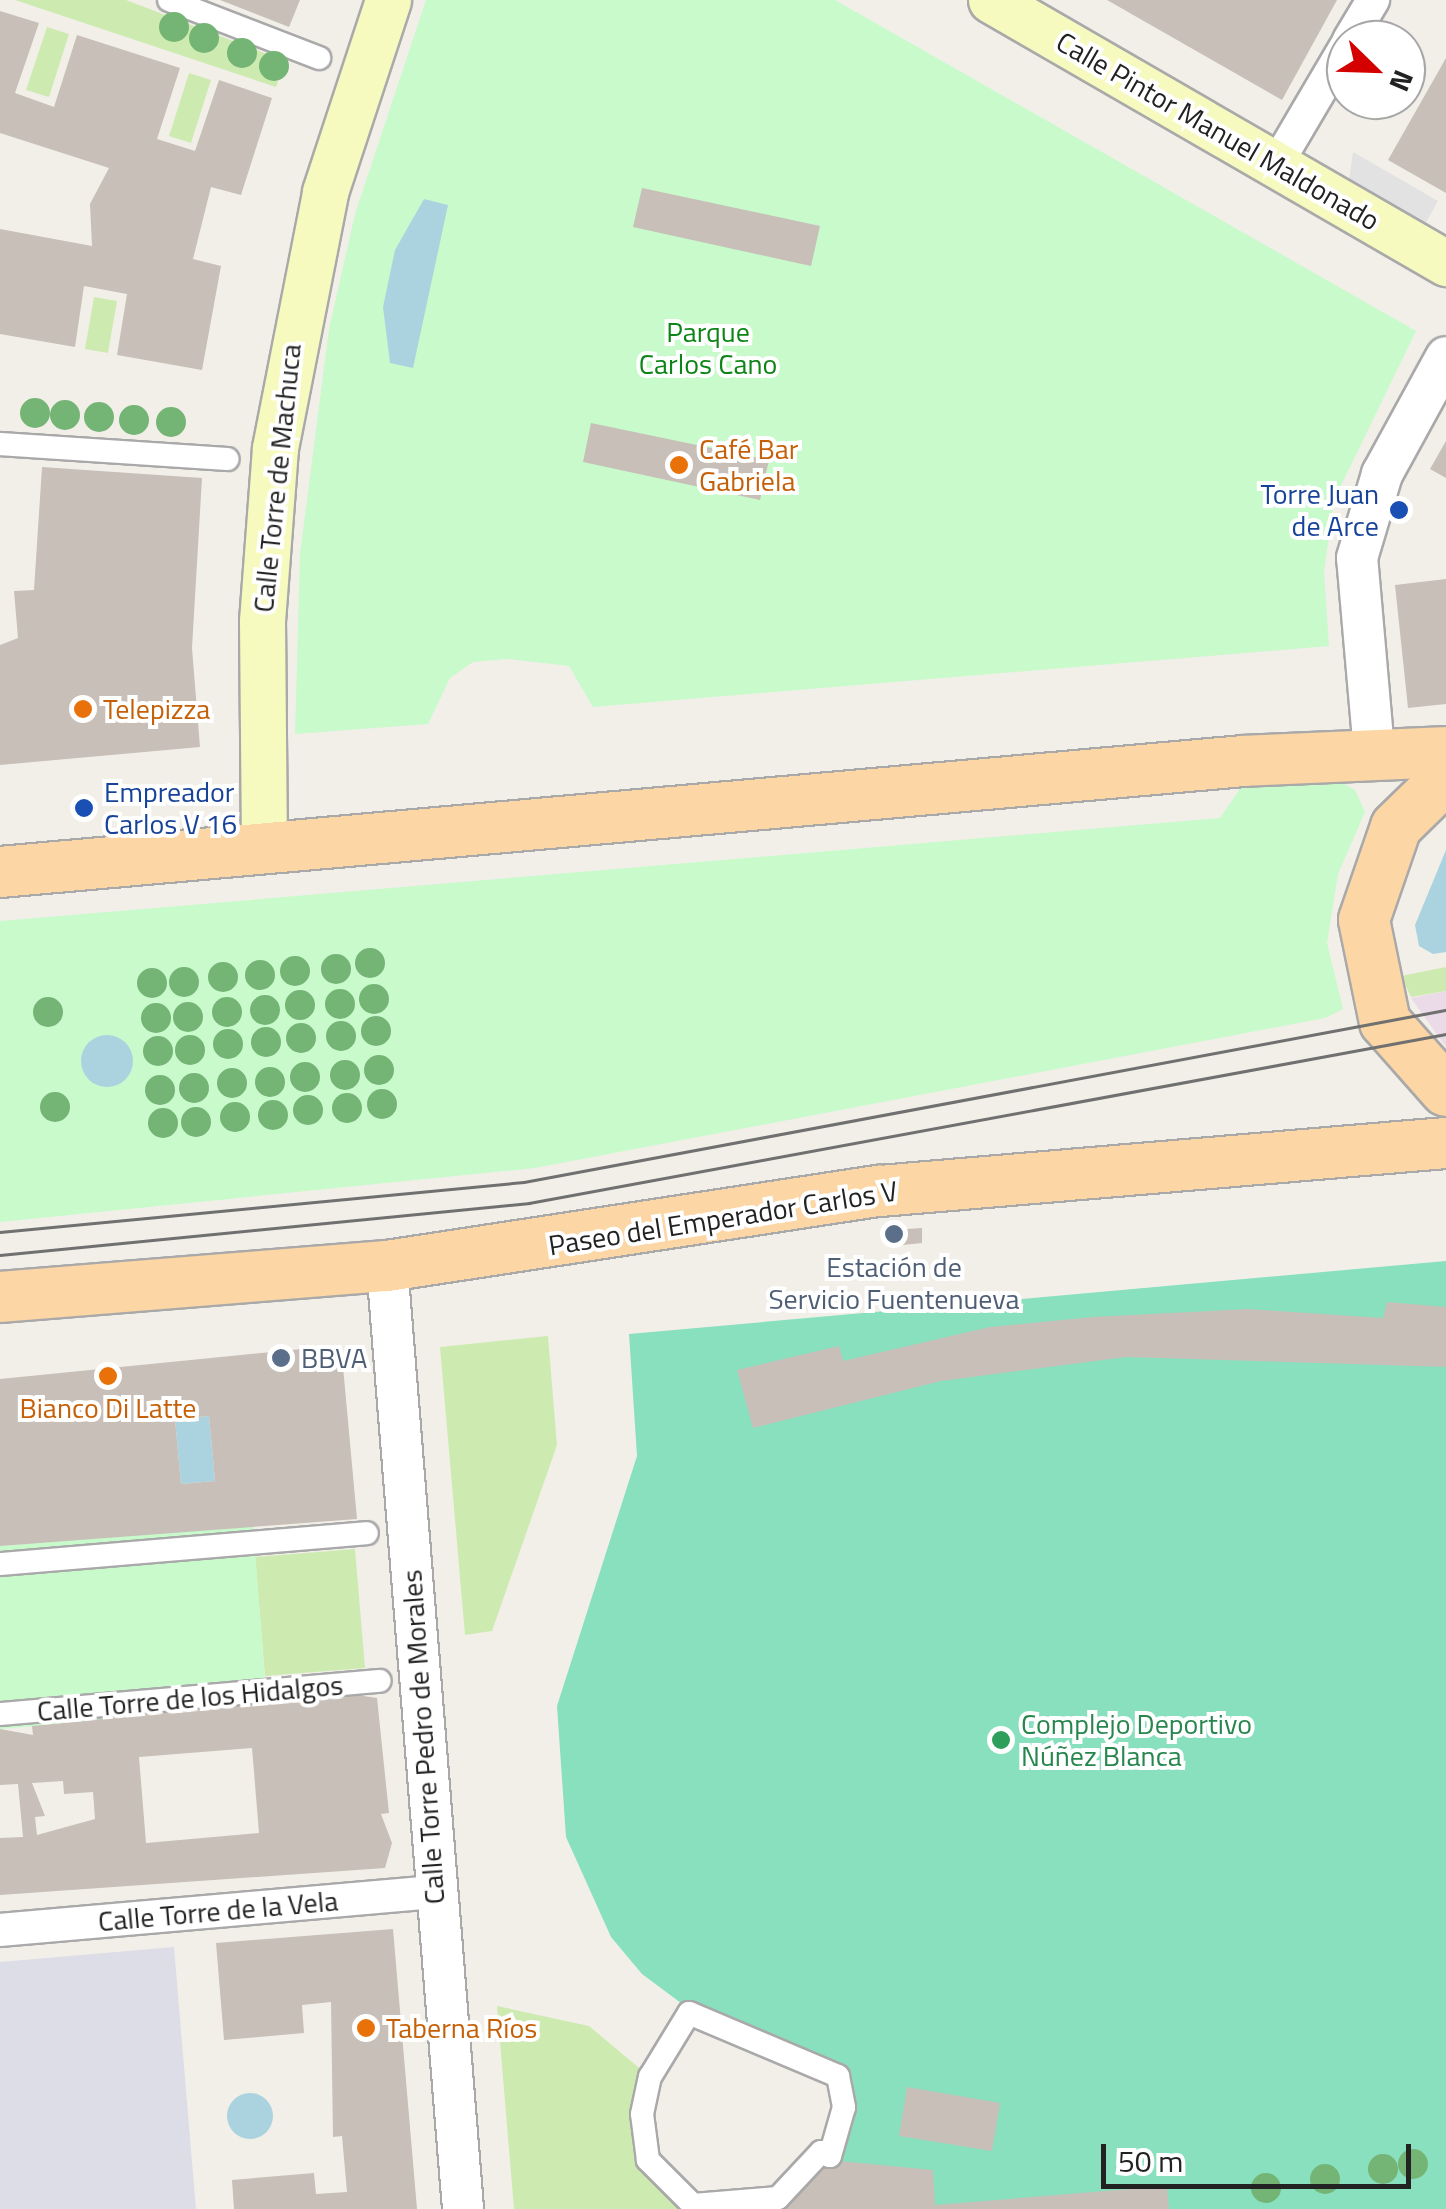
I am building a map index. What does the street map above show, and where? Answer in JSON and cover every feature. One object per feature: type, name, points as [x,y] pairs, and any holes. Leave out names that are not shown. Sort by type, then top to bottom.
[{"type":"main road","name":"Calle Torre de Machuca","points":[[264,849],[262,621],[275,448],[325,192],[388,0]]},
{"type":"main road","name":"Calle Pintor Manuel Maldonado","points":[[991,0],[1446,262]]},
{"type":"main road","points":[[0,872],[1374,750],[1446,752]]},
{"type":"main road","points":[[1446,778],[1396,826],[1364,920],[1384,1022],[1446,1090]]},
{"type":"main road","name":"Paseo del Emperador Carlos V","points":[[0,1297],[386,1266],[880,1191],[1446,1142]]},
{"type":"street","points":[[169,0],[319,58]]},
{"type":"street","points":[[1276,165],[1326,80]]},
{"type":"street","points":[[1374,750],[1357,558],[1382,474],[1446,357]]},
{"type":"street","points":[[0,444],[228,459]]},
{"type":"street","name":"Calle Torre Pedro de Morales","points":[[386,1266],[463,2209]]},
{"type":"street","points":[[0,1564],[366,1532]]},
{"type":"street","name":"Calle Torre de los Hidalgos","points":[[0,1714],[380,1681]]},
{"type":"street","name":"Calle Torre de la Vela","points":[[0,1930],[435,1892]]},
{"type":"street","points":[[689,2012],[838,2076],[844,2108],[830,2156],[821,2152],[778,2198],[694,2205],[648,2160],[642,2114],[650,2077],[689,2012]]},
{"type":"shaded area","points":[[1353,152],[1438,201],[1423,228],[1348,187]]},
{"type":"shaded area","points":[[1446,991],[1446,1047],[1411,998]]},
{"type":"shaded area","points":[[174,1947],[196,2209],[0,2209],[0,1962]]},
{"type":"green space","points":[[15,0],[126,0],[285,61],[276,87]]},
{"type":"green space","name":"Parque Carlos Cano","points":[[426,0],[835,0],[1416,331],[1334,500],[1324,572],[1329,646],[593,707],[569,666],[507,659],[473,662],[450,678],[428,724],[295,734],[300,554],[329,329],[355,214]]},
{"type":"green space","points":[[47,27],[69,34],[49,97],[26,90]]},
{"type":"green space","points":[[189,73],[211,80],[191,143],[169,136]]},
{"type":"green space","points":[[94,297],[117,301],[108,353],[85,349]]},
{"type":"green space","points":[[1337,780],[1355,790],[1365,812],[1338,874],[1327,943],[1343,1009],[1325,1018],[535,1168],[0,1222],[0,921],[1220,818],[1244,783]]},
{"type":"green space","points":[[1446,967],[1446,991],[1411,997],[1401,976]]},
{"type":"green space","name":"Complejo Deportivo Núñez Blanca","points":[[1446,1261],[1446,2209],[711,2209],[738,2208],[829,2156],[837,2076],[720,2032],[642,1974],[611,1937],[566,1837],[557,1706],[637,1456],[629,1334]]},
{"type":"green space","points":[[548,1336],[557,1445],[492,1631],[465,1635],[440,1347]]},
{"type":"green space","points":[[253,1524],[267,1707],[0,1729],[0,1546]]},
{"type":"green space","points":[[355,1549],[365,1668],[265,1676],[255,1557]]},
{"type":"green space","points":[[497,2006],[589,2026],[650,2077],[648,2160],[694,2209],[514,2209]]},
{"type":"water","points":[[424,199],[448,205],[413,368],[390,363],[383,307],[395,250]]},
{"type":"water","points":[[1446,850],[1446,952],[1433,954],[1419,946],[1415,925]]},
{"type":"water","points":[[107,1035],[125,1043],[133,1061],[125,1079],[107,1087],[89,1079],[81,1061],[89,1043]]},
{"type":"water","points":[[209,1416],[215,1481],[181,1484],[175,1419]]},
{"type":"water","points":[[250,2093],[266,2100],[273,2116],[266,2132],[250,2139],[234,2132],[227,2116],[234,2100]]},
{"type":"building","points":[[220,0],[300,0],[289,27]]},
{"type":"building","points":[[1107,0],[1337,0],[1282,100]]},
{"type":"building","points":[[0,11],[39,23],[15,93],[54,107],[77,35],[180,68],[157,139],[195,151],[219,80],[272,98],[241,195],[211,187],[193,259],[221,266],[202,370],[117,355],[127,294],[84,286],[75,347],[0,334],[0,229],[92,246],[90,204],[109,168],[0,133]]},
{"type":"building","points":[[1446,58],[1446,193],[1388,160],[1411,120],[1426,120],[1426,93]]},
{"type":"building","points":[[642,188],[820,226],[811,266],[633,227]]},
{"type":"building","points":[[591,423],[769,460],[760,500],[583,462]]},
{"type":"building","points":[[1446,441],[1446,478],[1430,469]]},
{"type":"building","points":[[42,467],[202,478],[192,648],[200,747],[0,765],[0,645],[18,638],[14,591],[34,590]]},
{"type":"building","points":[[1446,579],[1446,704],[1408,708],[1395,585]]},
{"type":"building","points":[[922,1228],[922,1243],[893,1246],[891,1230]]},
{"type":"building","points":[[1387,1302],[1446,1307],[1446,1367],[1126,1357],[941,1381],[753,1428],[737,1370],[839,1346],[843,1361],[990,1327],[1248,1309],[1383,1318]]},
{"type":"building","points":[[341,1345],[357,1519],[0,1546],[0,1379]],"holes":[[[209,1416],[215,1481],[181,1484],[175,1419]]]},
{"type":"building","points":[[350,1694],[377,1698],[389,1813],[381,1814],[392,1843],[385,1868],[0,1895],[0,1838],[23,1837],[18,1784],[0,1785],[0,1729],[33,1735],[32,1726]],"holes":[[[252,1748],[259,1833],[146,1843],[139,1757]],[[63,1781],[64,1794],[93,1792],[95,1819],[37,1835],[35,1817],[45,1816],[32,1783]]]},
{"type":"building","points":[[393,1929],[417,2209],[234,2209],[232,2180],[314,2173],[316,2194],[347,2192],[342,2136],[333,2137],[331,2002],[302,2005],[304,2033],[224,2040],[216,1943]]},
{"type":"building","points":[[907,2087],[1000,2103],[992,2151],[899,2136]]},
{"type":"building","points":[[839,2161],[933,2170],[935,2205],[1167,2186],[1169,2209],[745,2209],[815,2163]]},
{"type":"tram line","points":[[0,1232],[524,1182],[1446,1010]]},
{"type":"tram line","points":[[0,1255],[529,1203],[1446,1034]]},
{"type":"place","name":"Café Bar Gabriela","points":[[679,465]]},
{"type":"place","name":"Torre Juan de Arce","points":[[1399,510]]},
{"type":"place","name":"Telepizza","points":[[83,709]]},
{"type":"place","name":"Empreador Carlos V 16","points":[[84,808]]},
{"type":"place","name":"Estación de Servicio Fuentenueva","points":[[894,1234]]},
{"type":"place","name":"BBVA","points":[[281,1358]]},
{"type":"place","name":"Bianco Di Latte","points":[[108,1376]]},
{"type":"place","name":"Complejo Deportivo Núñez Blanca","points":[[1001,1740]]},
{"type":"place","name":"Taberna Ríos","points":[[366,2028]]}]
